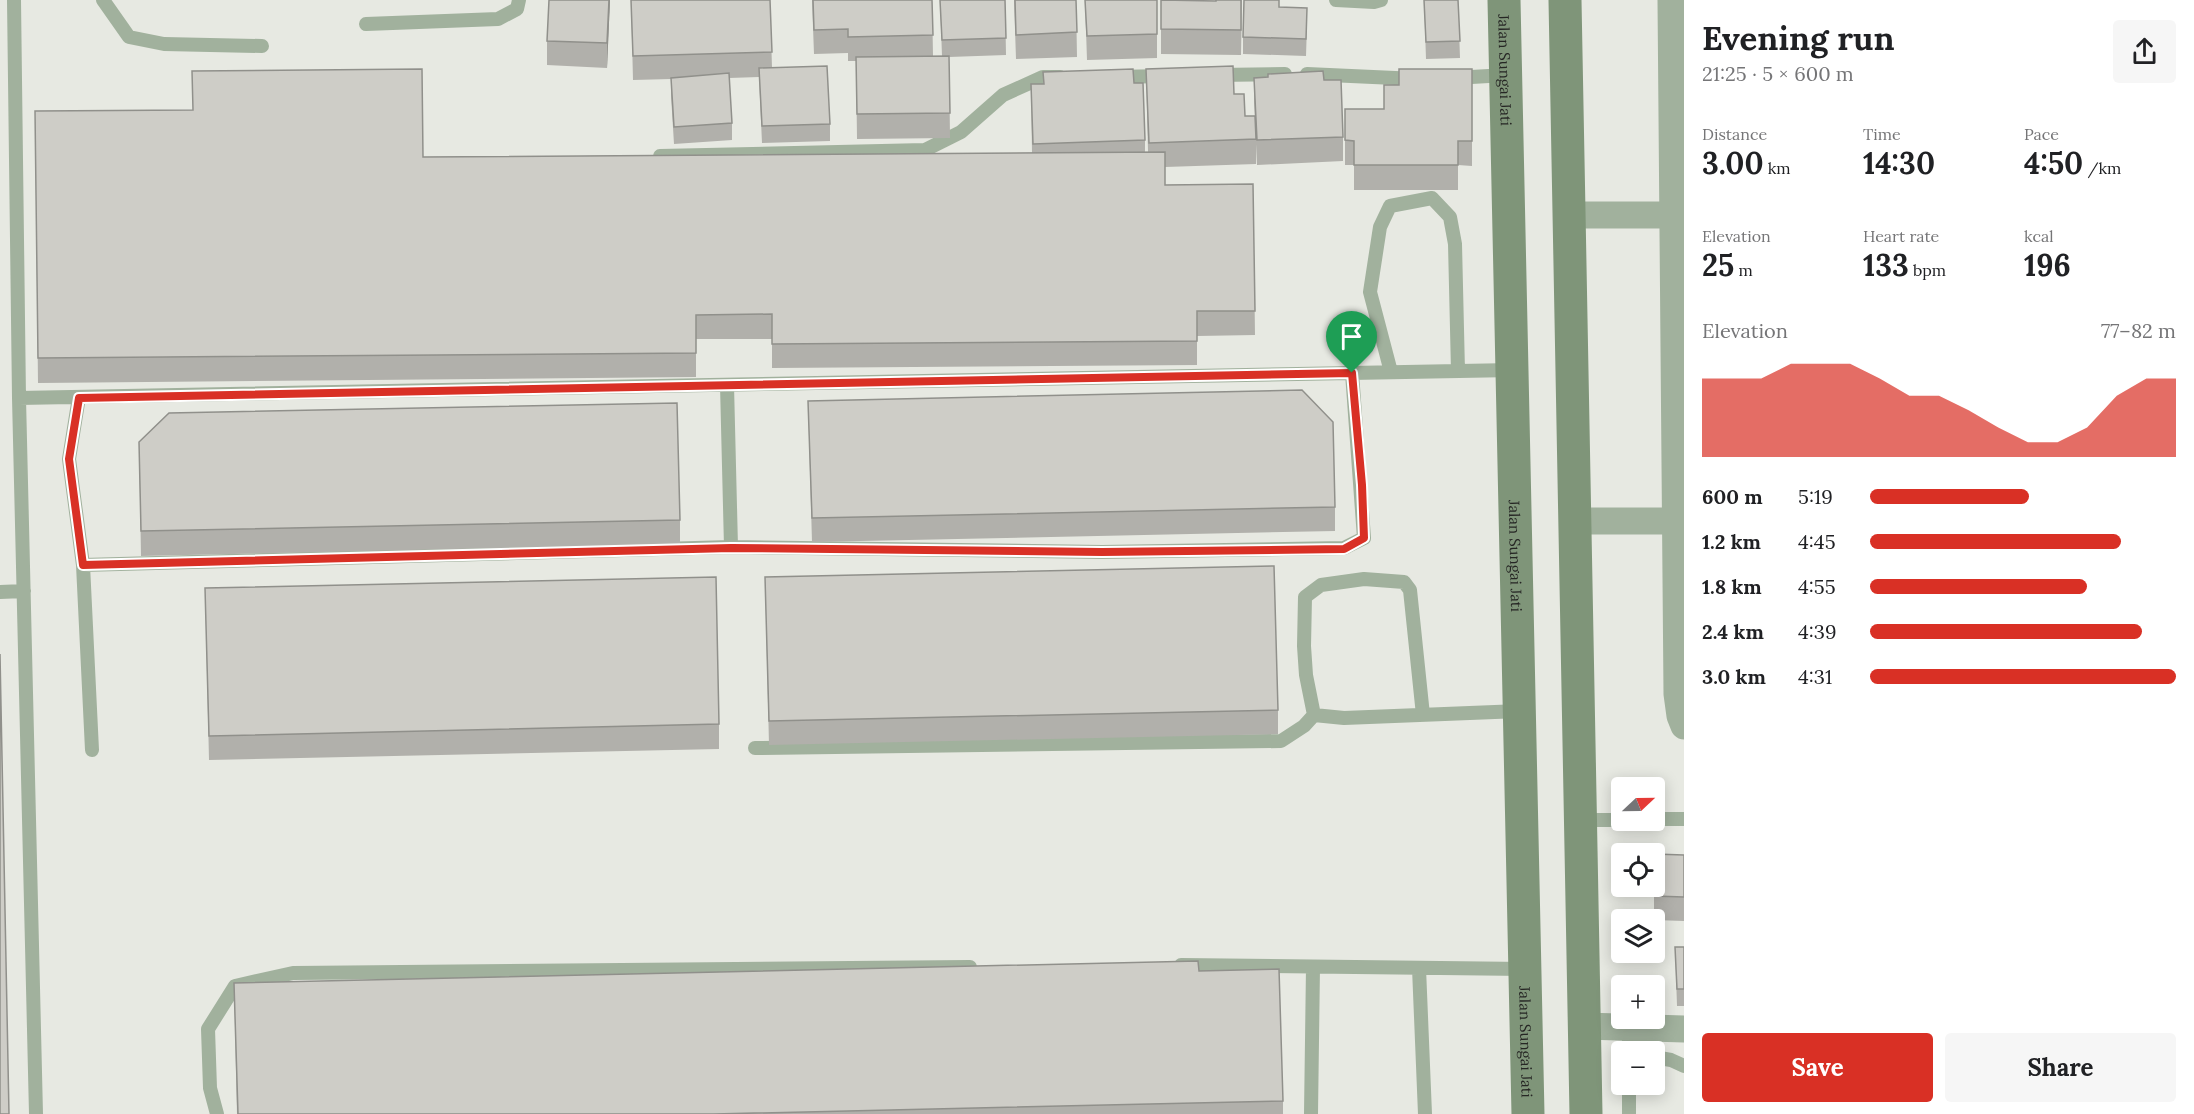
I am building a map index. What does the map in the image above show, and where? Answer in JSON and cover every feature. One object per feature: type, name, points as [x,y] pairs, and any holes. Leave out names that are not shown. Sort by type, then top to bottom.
[{"type":"main road","name":"Jalan Sungai Jati","points":[[1504,0],[1528,1114]]},
{"type":"main road","points":[[1565,0],[1586,1114]]},
{"type":"street","points":[[1671,0],[1678,174],[1672,215],[1678,276],[1679,470],[1675,521],[1680,556],[1677,694],[1684,726]]},
{"type":"street","points":[[1569,215],[1672,215]]},
{"type":"street","points":[[1575,521],[1675,521]]},
{"type":"street","points":[[1585,1026],[1629,1040],[1684,1029]]},
{"type":"lane","points":[[14,0],[20,398],[36,1114]]},
{"type":"lane","points":[[103,0],[129,37],[164,44],[262,46]]},
{"type":"lane","points":[[366,24],[498,19],[517,9],[519,0]]},
{"type":"lane","points":[[1336,0],[1374,2],[1381,0]]},
{"type":"lane","points":[[1198,75],[1299,74],[1435,79],[1506,75]]},
{"type":"lane","points":[[1098,77],[1175,76]]},
{"type":"lane","points":[[651,156],[925,150],[961,132],[1003,95],[1043,77],[1076,77]]},
{"type":"lane","points":[[1391,372],[1370,292],[1380,227],[1390,206],[1432,198],[1450,217],[1455,244],[1458,371]]},
{"type":"lane","points":[[20,398],[1513,370]]},
{"type":"lane","points":[[83,565],[731,548],[1102,552],[1344,549],[1364,538],[1362,485],[1352,373]]},
{"type":"lane","points":[[727,385],[731,548]]},
{"type":"lane","points":[[79,398],[69,459],[83,565],[92,750]]},
{"type":"lane","points":[[1314,715],[1306,675],[1305,597],[1321,585],[1364,579],[1404,582],[1410,590],[1423,715]]},
{"type":"lane","points":[[0,592],[24,591]]},
{"type":"lane","points":[[1314,715],[1344,718],[1520,711]]},
{"type":"lane","points":[[755,748],[1281,741],[1304,726],[1314,715]]},
{"type":"lane","points":[[1665,819],[1684,819]]},
{"type":"lane","points":[[1581,820],[1611,820]]},
{"type":"lane","points":[[1164,965],[1526,969]]},
{"type":"lane","points":[[217,1114],[210,1088],[208,1029],[235,986],[293,973],[986,966]]},
{"type":"lane","points":[[1311,1114],[1313,967]]},
{"type":"lane","points":[[1419,968],[1425,1114]]},
{"type":"lane","points":[[1665,1059],[1684,1066]]},
{"type":"lane","points":[[1629,1095],[1629,1114]]},
{"type":"building","points":[[549,0],[609,0],[607,43],[547,41]]},
{"type":"building","points":[[631,0],[770,0],[772,52],[633,56]]},
{"type":"building","points":[[813,0],[932,0],[933,35],[848,37],[848,29],[814,30]]},
{"type":"building","points":[[940,0],[1005,0],[1006,38],[942,40]]},
{"type":"building","points":[[1015,0],[1076,0],[1077,32],[1016,35]]},
{"type":"building","points":[[1085,0],[1157,0],[1157,34],[1087,36]]},
{"type":"building","points":[[1161,0],[1241,0],[1241,30],[1161,29]]},
{"type":"building","points":[[1244,0],[1279,0],[1279,7],[1307,8],[1306,39],[1243,37]]},
{"type":"building","points":[[1424,0],[1458,0],[1460,41],[1426,42]]},
{"type":"building","points":[[949,56],[950,113],[857,114],[856,57]]},
{"type":"building","points":[[827,66],[830,124],[762,126],[759,68]]},
{"type":"building","points":[[1233,66],[1234,94],[1244,94],[1245,116],[1255,116],[1256,139],[1149,143],[1146,69]]},
{"type":"building","points":[[422,69],[423,157],[1165,152],[1165,185],[1253,184],[1255,311],[1197,311],[1197,341],[772,344],[772,314],[696,315],[696,353],[38,358],[35,111],[193,110],[192,71]]},
{"type":"building","points":[[1133,69],[1134,83],[1143,83],[1145,140],[1033,144],[1031,84],[1044,84],[1043,72]]},
{"type":"building","points":[[1399,69],[1472,69],[1472,141],[1458,141],[1458,165],[1354,165],[1354,141],[1345,140],[1345,109],[1384,109],[1384,85],[1399,85]]},
{"type":"building","points":[[1323,71],[1324,80],[1341,80],[1343,137],[1257,140],[1254,78],[1268,77],[1268,74]]},
{"type":"building","points":[[729,73],[732,123],[674,127],[671,78]]},
{"type":"building","points":[[1302,390],[1333,422],[1335,507],[812,518],[808,401]]},
{"type":"building","points":[[677,403],[680,520],[141,531],[139,442],[169,413]]},
{"type":"building","points":[[1274,566],[1278,710],[769,721],[765,577]]},
{"type":"building","points":[[716,577],[719,724],[209,736],[205,588]]},
{"type":"building","points":[[0,654],[9,1114],[0,1114]]},
{"type":"building","points":[[1665,854],[1684,855],[1684,897],[1665,896]]},
{"type":"building","points":[[1675,947],[1684,947],[1684,989],[1677,989]]},
{"type":"building","points":[[1198,961],[1199,971],[1279,969],[1283,1101],[714,1114],[238,1114],[234,983]]},
{"type":"route","points":[[1352,373],[1362,485],[1364,538],[1344,549],[1102,552],[731,548],[83,565],[69,459],[79,398],[1352,373]]}]
